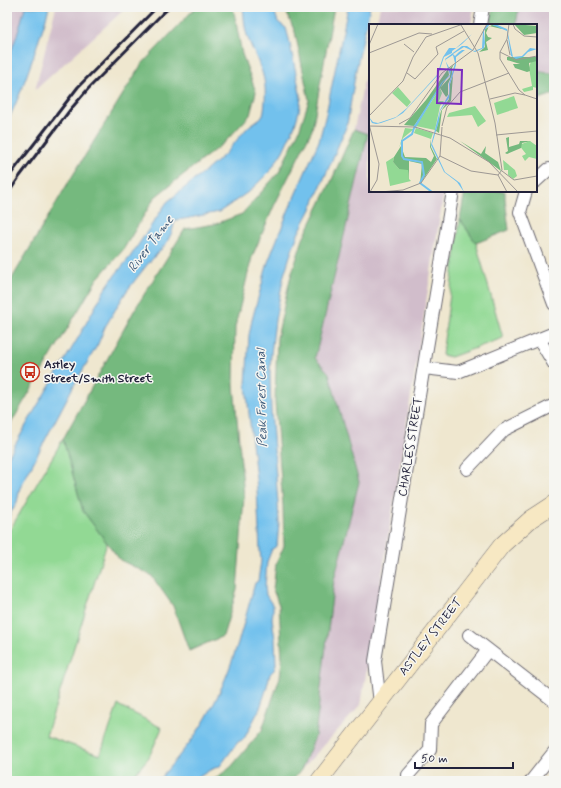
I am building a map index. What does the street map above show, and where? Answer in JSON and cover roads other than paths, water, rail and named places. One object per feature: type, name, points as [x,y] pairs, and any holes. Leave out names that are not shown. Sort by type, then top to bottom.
[{"type":"main road","name":"ASTLEY STREET","points":[[320,781],[502,545],[531,519],[554,504]]},
{"type":"street","points":[[480,24],[483,7]]},
{"type":"street","points":[[537,180],[549,169]]},
{"type":"street","name":"CHARLES STREET","points":[[380,702],[375,661],[453,192]]},
{"type":"street","points":[[526,192],[520,212],[554,304]]},
{"type":"street","points":[[424,368],[458,372],[554,333]]},
{"type":"street","points":[[539,339],[554,364]]},
{"type":"street","points":[[467,469],[504,430],[554,405]]},
{"type":"street","points":[[469,634],[554,701]]},
{"type":"street","points":[[408,775],[430,750],[432,724],[488,650]]},
{"type":"street","points":[[531,781],[554,752]]},
{"type":"water","points":[[25,7],[49,7],[33,58],[7,122],[7,63]]},
{"type":"water","name":"River Tame","points":[[243,7],[273,7],[278,22],[286,28],[301,98],[295,125],[283,151],[270,171],[251,190],[219,212],[175,220],[172,232],[166,244],[146,266],[126,292],[105,327],[98,344],[74,385],[20,488],[17,502],[7,519],[7,459],[105,289],[130,257],[167,202],[224,155],[248,127],[263,116],[265,104],[264,79],[246,32]]},
{"type":"water","name":"Peak Forest Canal","points":[[348,7],[370,7],[356,70],[347,125],[311,209],[298,234],[290,256],[284,275],[275,320],[271,354],[271,410],[279,523],[277,546],[272,549],[267,562],[265,587],[266,595],[273,606],[272,618],[276,664],[274,670],[270,674],[260,708],[244,739],[238,742],[220,766],[210,770],[199,777],[196,781],[158,781],[195,735],[215,702],[229,669],[255,583],[258,581],[261,561],[257,489],[246,385],[249,335],[268,262],[289,209],[319,141]]},
{"type":"railway","points":[[7,179],[78,87],[157,7]]},
{"type":"railway","points":[[7,195],[70,110],[88,89],[170,7]]},
{"type":"place","name":"Astley Street/Smith Street","points":[[30,372]]}]
